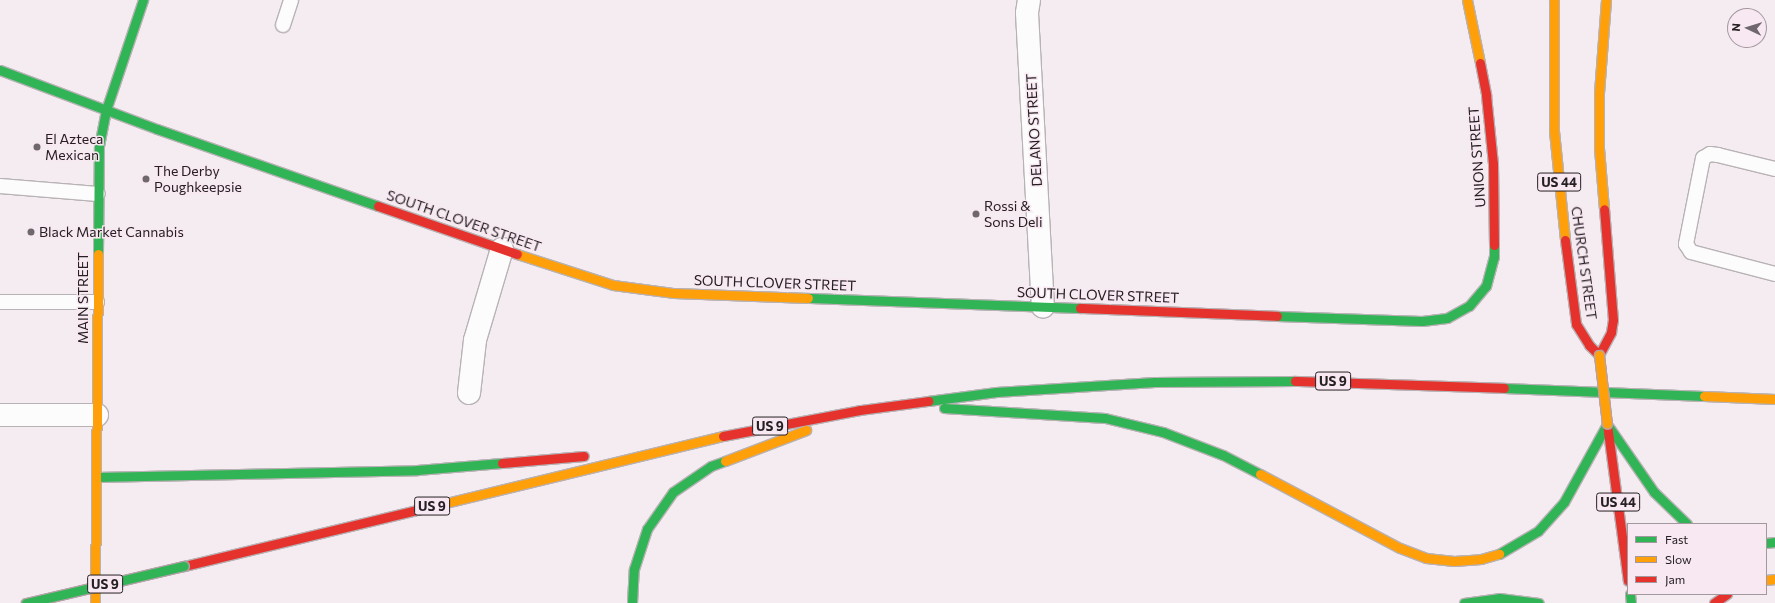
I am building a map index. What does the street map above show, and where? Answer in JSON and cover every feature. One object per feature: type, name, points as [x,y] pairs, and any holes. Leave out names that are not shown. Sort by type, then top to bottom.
[{"type":"main road","name":"MAIN STREET","points":[[95,603],[99,146],[106,110],[143,0]]},
{"type":"main road","name":"UNION STREET","points":[[1467,0],[1486,95],[1493,164],[1495,239],[1494,257],[1486,286],[1469,306]]},
{"type":"main road","name":"CHURCH STREET","points":[[1554,0],[1554,131],[1569,276],[1576,324],[1585,340],[1599,355],[1611,332],[1613,320],[1599,148],[1602,43],[1606,0]]},
{"type":"main road","name":"SOUTH CLOVER STREET","points":[[0,70],[106,110],[585,278],[645,290],[1422,321],[1447,318],[1469,306]]},
{"type":"main road","name":"US 44","points":[[1599,355],[1627,574]]},
{"type":"main road","name":"US 9","points":[[26,603],[681,445],[892,405],[1042,388],[1155,382],[1261,381],[1373,382],[1775,399]]},
{"type":"main road","points":[[892,405],[1082,416],[1143,426],[1223,455],[1400,548],[1426,558],[1454,561],[1481,559],[1499,554],[1538,531],[1564,502],[1607,424],[1654,492],[1686,523]]},
{"type":"main road","points":[[632,603],[634,569],[639,548],[651,522],[674,492],[711,466],[860,410]]},
{"type":"main road","points":[[612,453],[681,445]]},
{"type":"main road","points":[[96,477],[424,469],[596,454]]},
{"type":"main road","points":[[1714,603],[1726,595]]},
{"type":"main road","points":[[1464,603],[1499,598],[1538,603]]},
{"type":"street","name":"DELANO STREET","points":[[1029,0],[1027,13],[1043,307]]},
{"type":"street","points":[[469,393],[475,340],[502,249]]},
{"type":"street","points":[[0,415],[97,415]]},
{"type":"lane","points":[[283,25],[291,0]]},
{"type":"lane","points":[[1775,169],[1718,155],[1710,154],[1703,158],[1686,244],[1691,252],[1775,274]]},
{"type":"lane","points":[[0,186],[98,194]]},
{"type":"lane","points":[[0,302],[97,302]]},
{"type":"traffic: fast","points":[[98,254],[99,146],[106,110],[143,0]]},
{"type":"traffic: fast","points":[[0,70],[157,129],[378,206]]},
{"type":"traffic: fast","points":[[1277,316],[1422,321],[1447,318],[1469,306],[1486,286],[1494,257],[1494,245]]},
{"type":"traffic: fast","points":[[808,298],[1080,308]]},
{"type":"traffic: fast","points":[[928,401],[996,392],[1155,382],[1295,381]]},
{"type":"traffic: fast","points":[[1504,388],[1704,396]]},
{"type":"traffic: fast","points":[[944,408],[1105,418],[1163,432],[1223,455],[1260,474]]},
{"type":"traffic: fast","points":[[1499,554],[1538,531],[1564,502],[1607,424]]},
{"type":"traffic: fast","points":[[1609,427],[1654,492],[1686,523]]},
{"type":"traffic: fast","points":[[632,603],[634,569],[647,529],[673,492],[711,466],[725,461]]},
{"type":"traffic: fast","points":[[96,477],[417,470],[502,463]]},
{"type":"traffic: fast","points":[[1767,543],[1775,542]]},
{"type":"traffic: fast","points":[[26,603],[184,566]]},
{"type":"traffic: fast","points":[[1630,595],[1631,603]]},
{"type":"traffic: fast","points":[[1464,603],[1499,598],[1539,603]]},
{"type":"traffic: slow","points":[[1467,0],[1480,63]]},
{"type":"traffic: slow","points":[[1554,0],[1554,131],[1565,240]]},
{"type":"traffic: slow","points":[[1604,209],[1599,148],[1599,93],[1606,0]]},
{"type":"traffic: slow","points":[[95,603],[98,254]]},
{"type":"traffic: slow","points":[[517,254],[613,285],[674,293],[808,298]]},
{"type":"traffic: slow","points":[[1599,355],[1607,424]]},
{"type":"traffic: slow","points":[[1704,396],[1775,399]]},
{"type":"traffic: slow","points":[[725,461],[806,430]]},
{"type":"traffic: slow","points":[[421,509],[723,436]]},
{"type":"traffic: slow","points":[[1260,474],[1400,548],[1426,558],[1454,561],[1481,559],[1499,554]]},
{"type":"traffic: slow","points":[[1767,580],[1775,579]]},
{"type":"traffic: jam","points":[[1480,63],[1486,95],[1493,164],[1494,245]]},
{"type":"traffic: jam","points":[[378,206],[517,254]]},
{"type":"traffic: jam","points":[[1565,240],[1576,324],[1589,345],[1599,355],[1611,332],[1613,320],[1604,209]]},
{"type":"traffic: jam","points":[[1080,308],[1277,316]]},
{"type":"traffic: jam","points":[[1295,381],[1504,388]]},
{"type":"traffic: jam","points":[[723,436],[860,410],[928,401]]},
{"type":"traffic: jam","points":[[1607,424],[1627,574]]},
{"type":"traffic: jam","points":[[502,463],[584,456]]},
{"type":"traffic: jam","points":[[184,566],[421,509]]},
{"type":"traffic: jam","points":[[1714,603],[1726,595]]},
{"type":"place","name":"El Azteca Mexican","points":[[37,147]]},
{"type":"place","name":"The Derby Poughkeepsie","points":[[146,179]]},
{"type":"place","name":"Rossi & Sons Deli","points":[[976,214]]},
{"type":"place","name":"Black Market Cannabis","points":[[31,232]]}]
